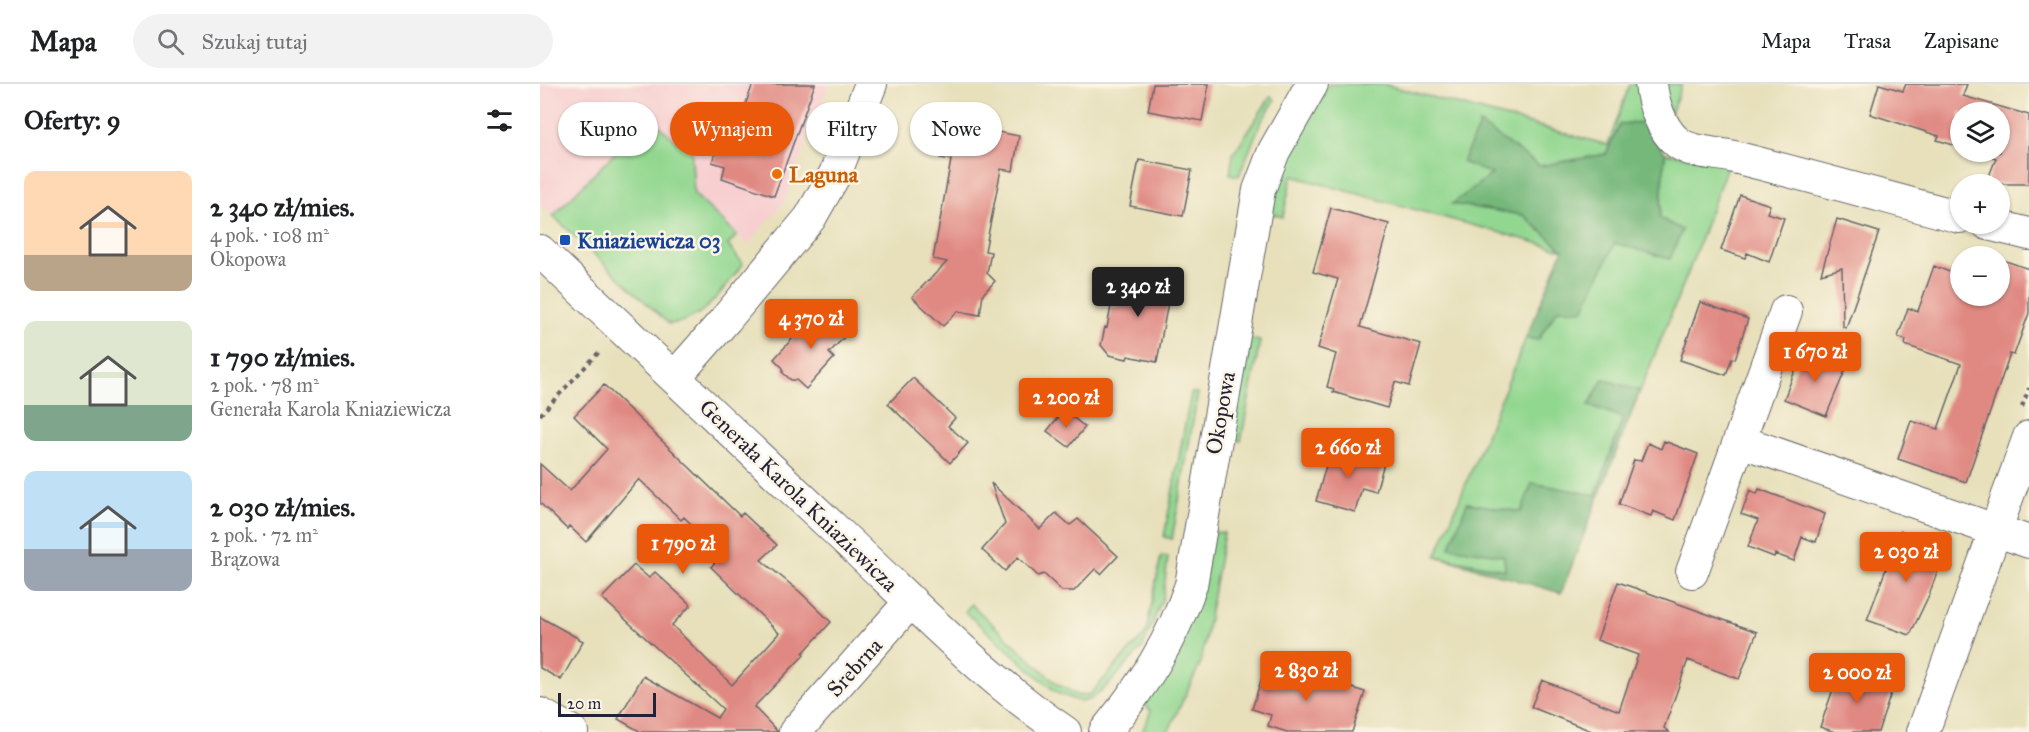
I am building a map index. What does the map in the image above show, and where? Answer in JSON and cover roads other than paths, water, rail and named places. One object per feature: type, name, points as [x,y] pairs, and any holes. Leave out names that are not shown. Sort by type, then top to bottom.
[{"type":"street","points":[[675,377],[726,320],[810,218],[835,174],[870,84]]},
{"type":"street","name":"Okopowa","points":[[1105,732],[1154,668],[1186,602],[1191,585],[1259,190],[1274,151],[1312,84]]},
{"type":"street","points":[[1651,84],[1657,111],[1673,138],[1682,145],[1950,214]]},
{"type":"street","points":[[2010,229],[2029,234]]},
{"type":"street","name":"Generała Karola Kniaziewicza","points":[[540,251],[630,333],[911,601],[1007,688],[1065,732]]},
{"type":"street","points":[[1692,572],[1786,311]]},
{"type":"street","points":[[1923,732],[2029,437]]},
{"type":"street","points":[[1740,441],[2029,542]]},
{"type":"street","name":"Srebrna","points":[[795,732],[911,601]]},
{"type":"street","points":[[540,714],[572,732]]},
{"type":"place","name":"Laguna","points":[[777,174]]},
{"type":"place","name":"Kniaziewicza 03","points":[[565,240]]}]
